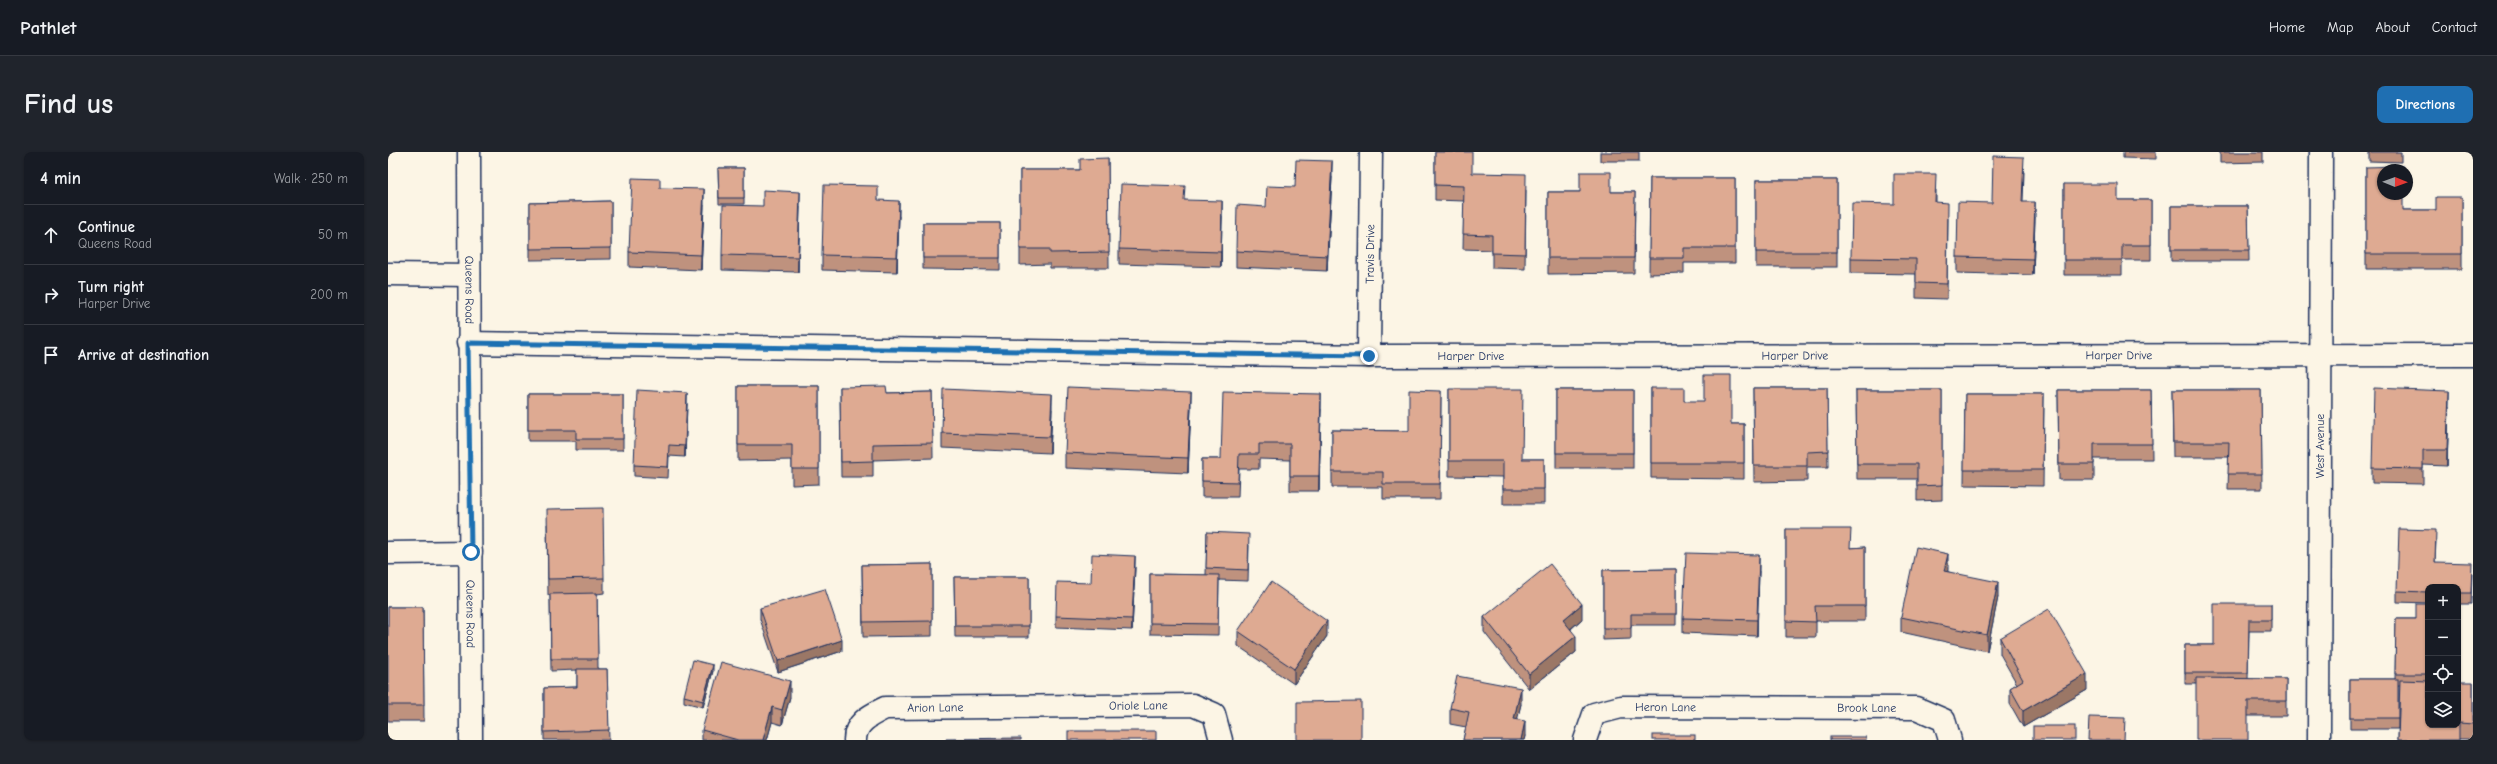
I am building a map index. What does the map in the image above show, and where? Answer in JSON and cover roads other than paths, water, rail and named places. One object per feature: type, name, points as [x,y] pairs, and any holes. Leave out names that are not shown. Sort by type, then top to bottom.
[{"type":"street","name":"Queens Road","points":[[469,152],[468,343],[471,552],[471,740]]},
{"type":"street","name":"Travis Drive","points":[[1369,356],[1371,152]]},
{"type":"street","name":"West Avenue","points":[[2319,740],[2321,152]]},
{"type":"street","points":[[388,274],[469,275]]},
{"type":"street","name":"Harper Drive","points":[[468,343],[1369,356],[2473,355]]},
{"type":"street","points":[[388,553],[471,552]]},
{"type":"street","name":"Oriole Lane","points":[[1034,707],[1193,705],[1214,714],[1221,740]]},
{"type":"street","name":"Arion Lane","points":[[855,740],[855,735],[863,719],[884,708],[1034,707]]},
{"type":"street","name":"Heron Lane","points":[[1585,740],[1594,714],[1621,707],[1766,707]]},
{"type":"street","name":"Brook Lane","points":[[1766,707],[1916,708],[1944,720],[1950,740]]}]
